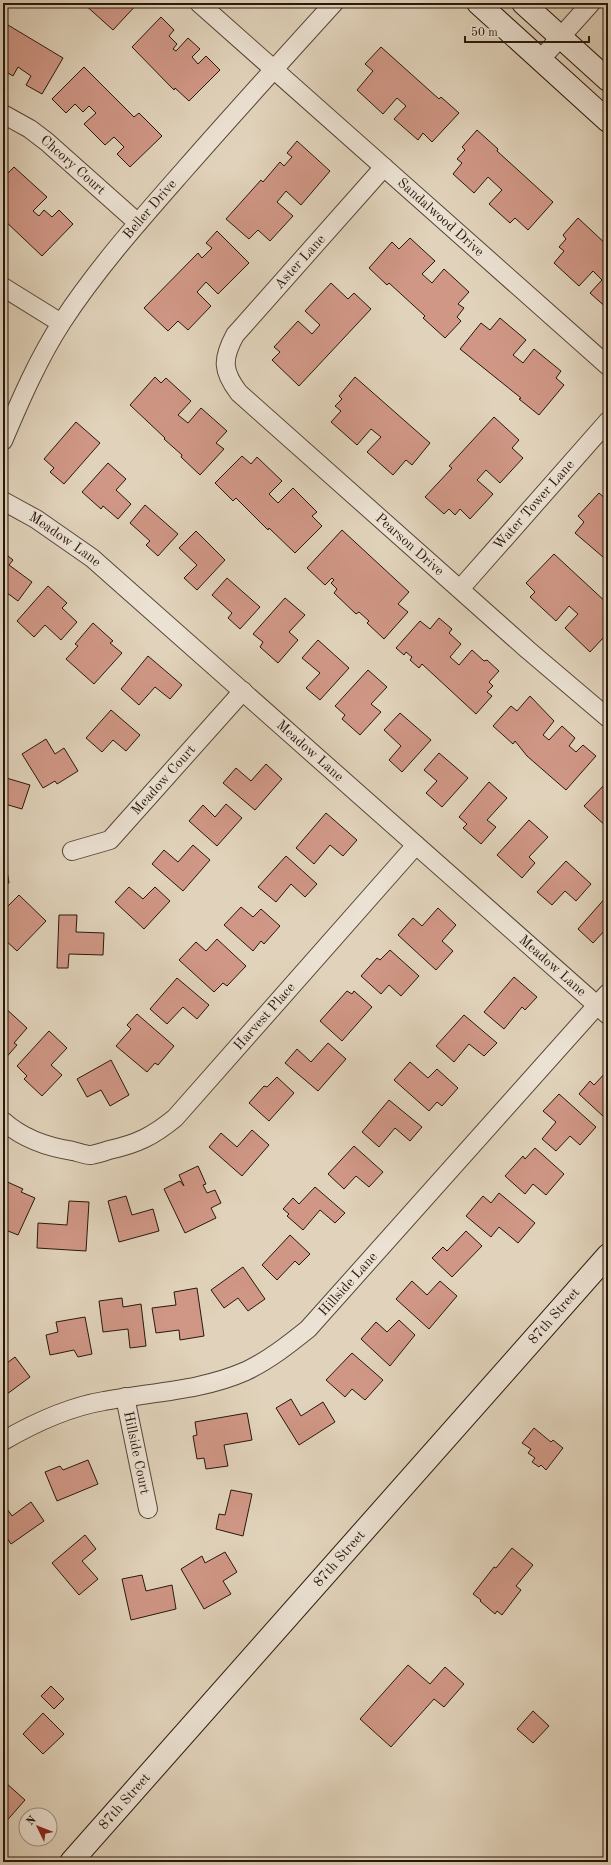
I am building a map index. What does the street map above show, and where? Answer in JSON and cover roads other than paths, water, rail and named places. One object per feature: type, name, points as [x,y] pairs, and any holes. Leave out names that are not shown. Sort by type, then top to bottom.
[{"type":"main road","points":[[478,3],[608,120]]},
{"type":"main road","points":[[523,3],[608,80]]},
{"type":"main road","name":"87th Street","points":[[71,1862],[608,1255]]},
{"type":"street","name":"Sandalwood Drive","points":[[199,3],[608,366]]},
{"type":"street","name":"Beller Drive","points":[[3,441],[28,385],[62,323],[100,269],[138,223],[273,69],[334,3]]},
{"type":"street","points":[[540,60],[591,3]]},
{"type":"street","name":"Chcory Court","points":[[3,114],[30,129],[47,142],[138,223]]},
{"type":"street","name":"Aster Lane","points":[[225,362],[228,348],[236,335],[384,167]]},
{"type":"street","points":[[3,287],[62,323]]},
{"type":"street","name":"Pearson Drive","points":[[225,362],[227,374],[240,393],[460,589],[608,718]]},
{"type":"street","name":"Water Tower Lane","points":[[460,589],[608,421]]},
{"type":"street","name":"Meadow Lane","points":[[3,501],[42,523],[92,558],[416,845],[604,1004]]},
{"type":"street","name":"Meadow Court","points":[[72,851],[110,840],[243,691]]},
{"type":"street","name":"Harvest Place","points":[[3,1121],[22,1135],[52,1148],[91,1154],[127,1146],[144,1140],[158,1131],[174,1118],[416,845]]},
{"type":"street","name":"Hillside Lane","points":[[3,1442],[22,1430],[63,1413],[102,1401],[212,1382],[245,1371],[281,1351],[308,1329],[604,1004]]},
{"type":"street","name":"Hillside Court","points":[[125,1397],[148,1509]]}]
